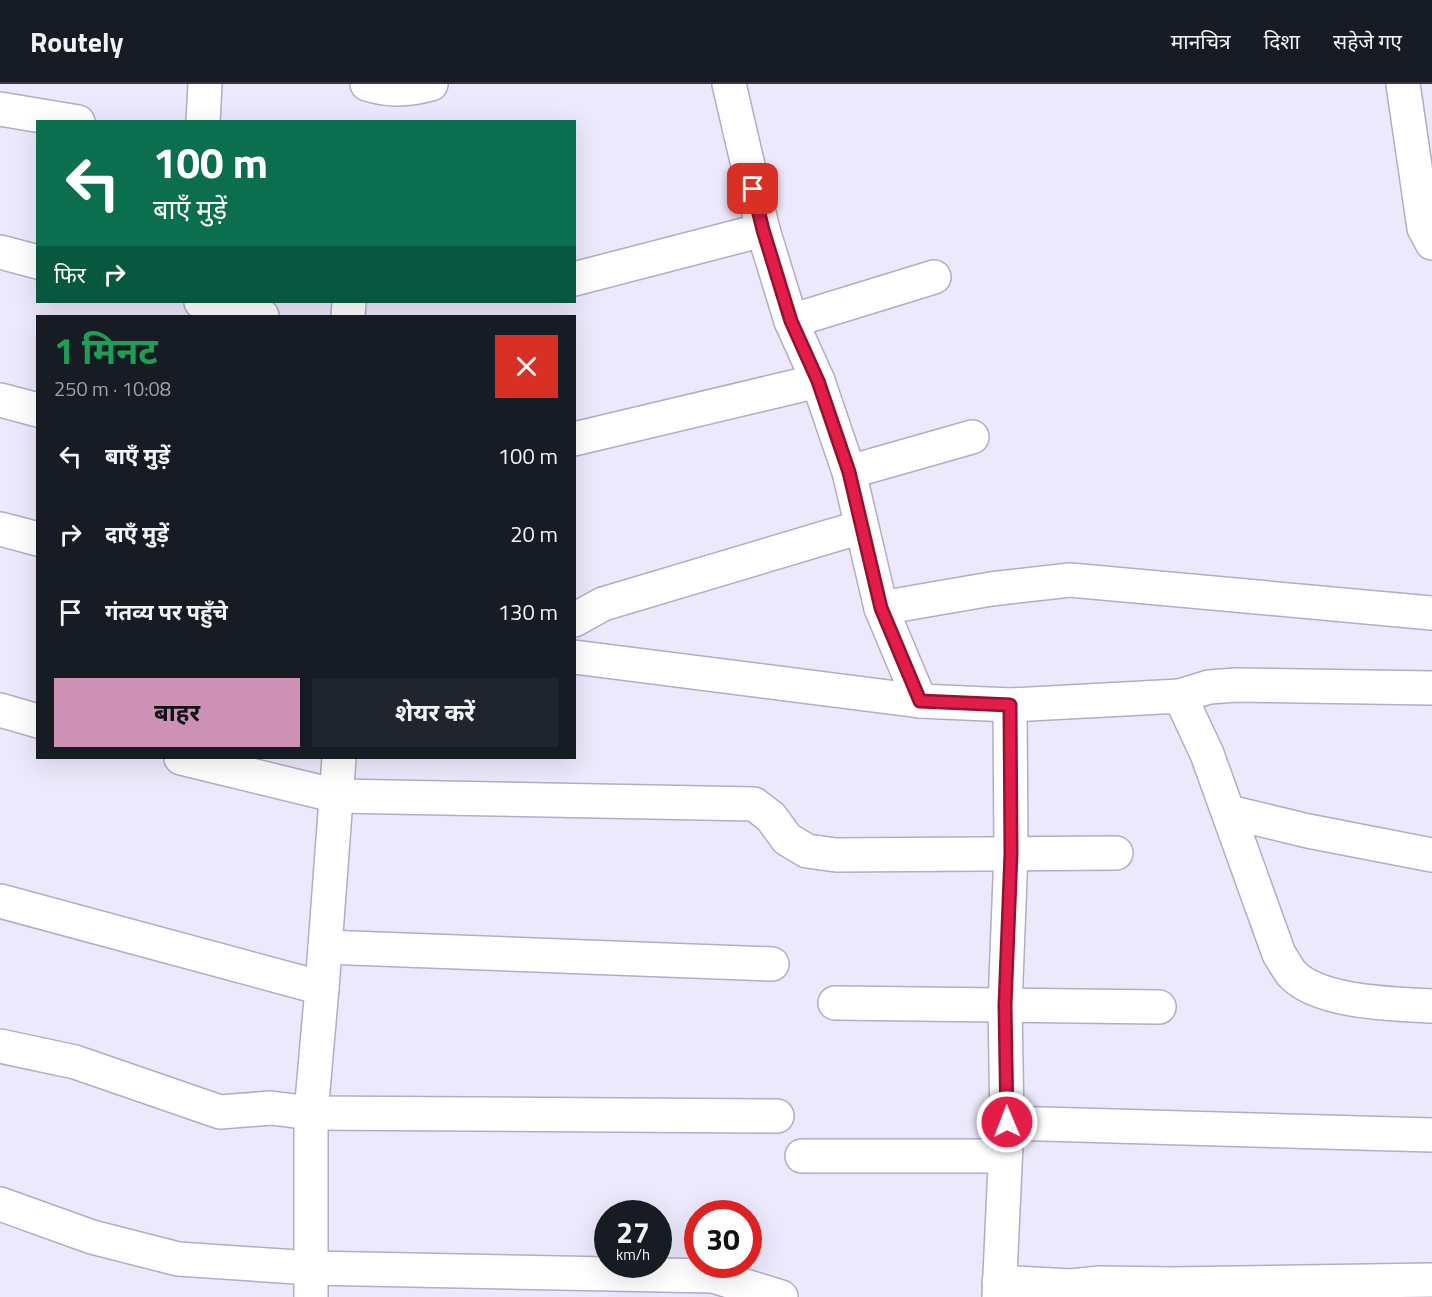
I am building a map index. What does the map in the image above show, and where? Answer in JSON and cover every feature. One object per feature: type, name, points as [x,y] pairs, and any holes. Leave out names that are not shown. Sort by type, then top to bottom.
[{"type":"street","points":[[203,120],[205,84]]},
{"type":"street","points":[[367,84],[388,89],[417,88],[431,84]]},
{"type":"street","points":[[729,84],[763,230],[791,321],[818,381],[849,472],[881,608],[920,701]]},
{"type":"street","points":[[1403,84],[1424,228],[1432,243]]},
{"type":"street","points":[[0,109],[66,120]]},
{"type":"street","points":[[576,278],[763,230]]},
{"type":"street","points":[[0,252],[36,261]]},
{"type":"street","points":[[791,321],[934,277]]},
{"type":"street","points":[[205,303],[258,315]]},
{"type":"street","points":[[576,439],[818,381]]},
{"type":"street","points":[[0,400],[36,409]]},
{"type":"street","points":[[849,472],[972,437]]},
{"type":"street","points":[[576,619],[603,604],[861,527]]},
{"type":"street","points":[[0,529],[36,538]]},
{"type":"street","points":[[881,608],[991,589],[1070,580],[1432,613]]},
{"type":"street","points":[[576,657],[920,701],[1010,705],[1180,696],[1209,687],[1236,685],[1432,688]]},
{"type":"street","points":[[1180,696],[1207,754],[1279,954],[1293,975],[1318,990],[1348,998],[1432,1006]]},
{"type":"street","points":[[1010,705],[1011,853],[1005,1005],[1007,1122],[999,1289],[1100,1283],[1432,1280]]},
{"type":"street","points":[[0,710],[36,720]]},
{"type":"street","points":[[185,759],[337,796],[754,804],[771,817],[787,839],[807,851],[836,855],[1116,853]]},
{"type":"street","points":[[311,1283],[311,1113],[339,759]]},
{"type":"street","points":[[1229,812],[1308,831],[1432,855]]},
{"type":"street","points":[[0,901],[322,988]]},
{"type":"street","points":[[325,947],[772,964]]},
{"type":"street","points":[[835,1003],[1160,1007]]},
{"type":"street","points":[[0,1047],[75,1062],[220,1112],[271,1108],[311,1113],[777,1116]]},
{"type":"street","points":[[1007,1122],[1432,1135]]},
{"type":"street","points":[[802,1156],[1005,1156]]},
{"type":"street","points":[[0,1204],[92,1237],[178,1258],[311,1283],[713,1276],[781,1297]]},
{"type":"route","points":[[753,189],[791,321],[818,381],[849,472],[881,608],[920,701],[1010,705],[1011,853],[1005,1005],[1007,1122]]}]
